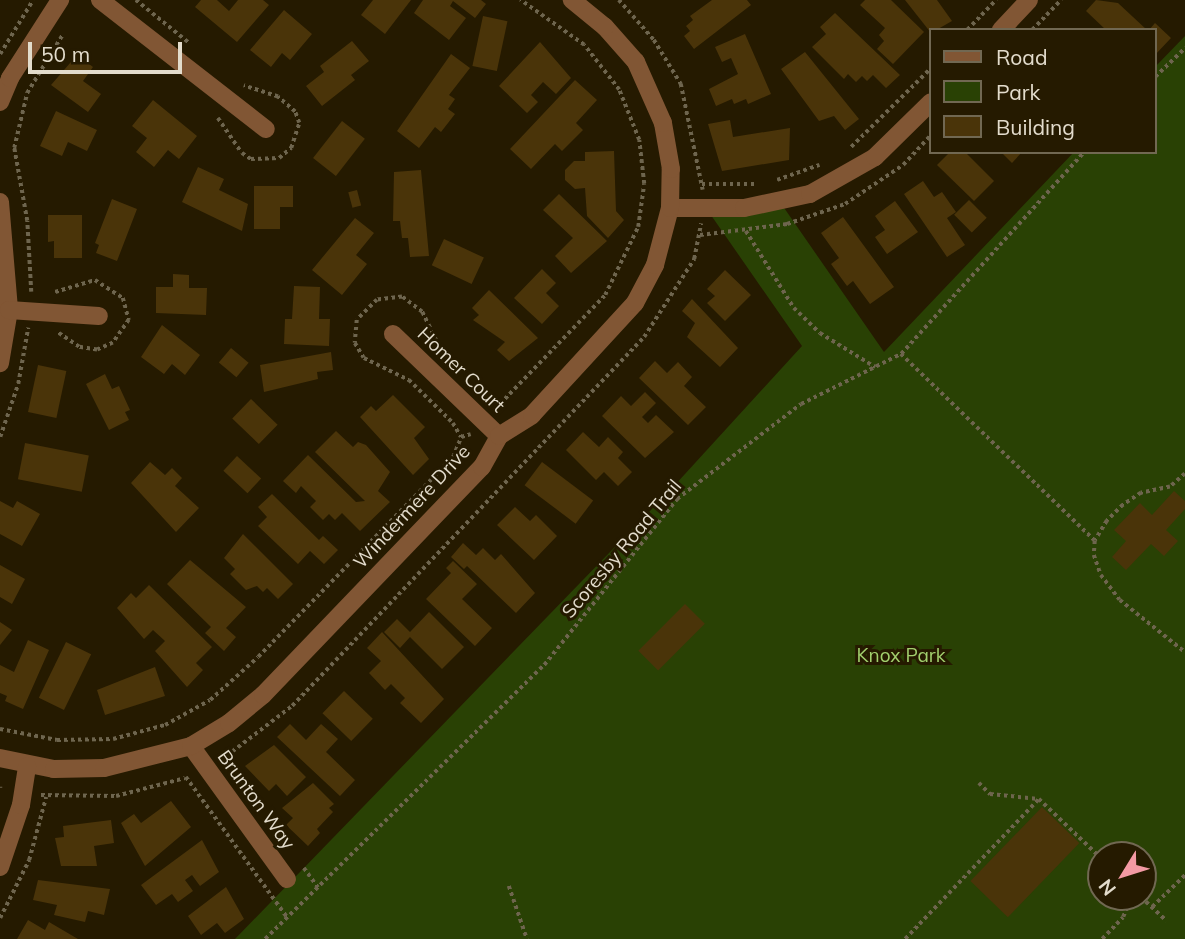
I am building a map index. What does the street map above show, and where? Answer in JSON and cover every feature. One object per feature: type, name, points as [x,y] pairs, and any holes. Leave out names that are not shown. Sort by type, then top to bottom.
[{"type":"street","points":[[0,102],[10,78],[60,0]]},
{"type":"street","points":[[100,0],[265,129]]},
{"type":"street","name":"Windermere Drive","points":[[0,758],[27,766],[104,768],[191,746],[262,695],[482,467],[499,436],[532,415],[630,309],[655,265],[670,208],[668,148],[648,83],[622,44],[572,0]]},
{"type":"street","points":[[1002,28],[1029,0]]},
{"type":"street","points":[[670,208],[744,208],[810,194],[875,157],[930,103]]},
{"type":"street","points":[[0,202],[9,310],[0,363]]},
{"type":"street","points":[[9,310],[99,316]]},
{"type":"street","name":"Homer Court","points":[[393,334],[499,436]]},
{"type":"street","name":"Brunton Way","points":[[191,746],[287,879]]},
{"type":"street","points":[[0,867],[21,806],[27,766]]},
{"type":"path","points":[[0,54],[33,0]]},
{"type":"path","points":[[494,415],[496,407],[605,295],[638,227],[644,184],[639,140],[620,90],[584,45],[520,0]]},
{"type":"path","points":[[619,0],[654,40],[681,85],[703,190]]},
{"type":"path","points":[[969,28],[996,0]]},
{"type":"path","points":[[1033,28],[1061,0]]},
{"type":"path","points":[[31,298],[27,221],[13,148],[27,93],[65,31]]},
{"type":"path","points":[[1157,75],[1185,48]]},
{"type":"path","points":[[844,153],[930,69]]},
{"type":"path","name":"Scoresby Road Trail","points":[[265,939],[544,666],[677,499],[801,404],[901,354],[1082,154]]},
{"type":"path","points":[[702,184],[767,183],[827,161]]},
{"type":"path","points":[[220,762],[292,706],[645,337],[694,258],[701,222]]},
{"type":"path","points":[[746,231],[794,308],[820,333],[876,367]]},
{"type":"path","points":[[0,437],[18,384],[29,324]]},
{"type":"path","points":[[901,354],[1095,541]]},
{"type":"path","points":[[0,729],[57,740],[113,739],[165,725],[210,700],[258,657],[453,457],[461,437],[476,433]]},
{"type":"path","points":[[1185,474],[1170,487],[1141,494],[1123,505],[1095,541],[1094,555],[1101,575],[1120,600],[1185,652]]},
{"type":"path","points":[[39,795],[116,796],[195,774]]},
{"type":"path","points":[[186,778],[288,917]]},
{"type":"path","points":[[979,782],[990,794],[1039,799],[1087,845]]},
{"type":"path","points":[[0,918],[29,860],[46,796]]},
{"type":"path","points":[[905,939],[1039,799]]},
{"type":"path","points":[[1157,902],[1185,875]]},
{"type":"path","points":[[509,887],[527,939]]},
{"type":"path","points":[[1102,939],[1123,918],[1126,911]]},
{"type":"path","points":[[1157,911],[1167,920]]},
{"type":"green space","name":"Knox Park","points":[[1185,36],[1185,939],[235,939],[674,486],[802,346],[706,208],[780,202],[884,352],[1072,154],[1157,154],[1157,65]]},
{"type":"building","points":[[201,0],[217,0],[229,11],[238,0],[263,0],[269,5],[237,42],[195,7]]},
{"type":"building","points":[[373,0],[411,0],[385,34],[361,15]]},
{"type":"building","points":[[423,0],[481,0],[486,4],[475,18],[453,1],[450,6],[466,18],[449,40],[414,13]]},
{"type":"building","points":[[712,0],[747,0],[751,5],[694,49],[684,36],[690,31],[686,26],[693,20],[690,16]]},
{"type":"building","points":[[865,0],[891,0],[924,32],[893,64],[877,49],[884,41],[879,35],[885,28],[860,5]]},
{"type":"building","points":[[905,0],[937,0],[952,21],[940,28],[930,28],[930,32]]},
{"type":"building","points":[[1096,0],[1118,3],[1145,28],[1104,28],[1086,11]]},
{"type":"building","points":[[284,10],[312,34],[290,60],[282,53],[271,67],[250,50]]},
{"type":"building","points":[[835,13],[900,75],[886,88],[873,75],[867,81],[862,76],[856,82],[848,74],[844,79],[812,47],[826,34],[820,27]]},
{"type":"building","points":[[483,16],[507,21],[497,71],[472,66]]},
{"type":"building","points":[[1155,23],[1171,38],[1157,53],[1157,28],[1151,28]]},
{"type":"building","points":[[745,34],[771,94],[748,104],[746,99],[734,104],[732,99],[716,106],[709,89],[738,74],[731,58],[722,62],[715,47]]},
{"type":"building","points":[[352,41],[369,61],[351,75],[355,80],[322,106],[306,86],[324,72],[320,66]]},
{"type":"building","points":[[540,42],[571,78],[556,94],[543,82],[531,95],[538,102],[527,113],[499,86]]},
{"type":"building","points":[[805,52],[859,119],[845,130],[834,116],[819,121],[781,69]]},
{"type":"building","points":[[451,54],[470,68],[449,95],[455,99],[448,109],[455,114],[441,132],[435,127],[419,148],[397,131]]},
{"type":"building","points":[[77,55],[93,67],[83,81],[101,94],[88,112],[51,85]]},
{"type":"building","points":[[575,80],[597,100],[576,123],[583,130],[562,151],[555,144],[531,169],[510,149]]},
{"type":"building","points":[[153,100],[197,136],[179,159],[168,150],[154,167],[136,152],[147,138],[132,126]]},
{"type":"building","points":[[56,111],[97,130],[87,151],[68,142],[62,156],[40,146]]},
{"type":"building","points":[[730,120],[733,137],[790,128],[789,160],[722,171],[708,124]]},
{"type":"building","points":[[342,121],[365,139],[336,176],[313,158]]},
{"type":"building","points":[[614,151],[616,211],[624,220],[608,238],[587,216],[585,188],[575,189],[565,180],[565,170],[574,161],[585,161],[585,152]]},
{"type":"building","points":[[948,154],[967,154],[994,181],[974,201],[937,165]]},
{"type":"building","points":[[1003,154],[1020,154],[1012,163]]},
{"type":"building","points":[[198,167],[224,179],[219,190],[248,204],[242,231],[182,202]]},
{"type":"building","points":[[421,170],[429,256],[410,257],[408,238],[402,238],[400,221],[393,221],[394,172]]},
{"type":"building","points":[[923,181],[934,197],[942,192],[956,212],[947,218],[965,245],[947,257],[904,194]]},
{"type":"building","points":[[254,186],[293,186],[293,207],[280,207],[280,229],[254,229]]},
{"type":"building","points":[[357,190],[361,205],[352,208],[348,192]]},
{"type":"building","points":[[559,194],[607,241],[571,273],[555,256],[573,238],[543,210]]},
{"type":"building","points":[[112,199],[137,209],[117,261],[96,253],[99,245],[95,243]]},
{"type":"building","points":[[969,200],[987,218],[972,233],[954,215]]},
{"type":"building","points":[[895,201],[918,232],[887,254],[875,237],[885,230],[875,216]]},
{"type":"building","points":[[48,215],[82,215],[82,258],[54,258],[54,241],[48,242]]},
{"type":"building","points":[[843,217],[894,287],[870,304],[853,281],[847,286],[831,264],[839,258],[821,233]]},
{"type":"building","points":[[355,218],[374,233],[356,255],[367,264],[342,295],[312,270]]},
{"type":"building","points":[[444,239],[484,258],[472,284],[432,265]]},
{"type":"building","points":[[542,269],[556,283],[546,293],[559,306],[542,324],[514,298]]},
{"type":"building","points":[[725,270],[751,295],[725,321],[707,303],[715,296],[707,289]]},
{"type":"building","points":[[173,274],[189,275],[189,288],[207,288],[206,315],[156,313],[156,287],[173,287]]},
{"type":"building","points":[[294,286],[320,287],[319,319],[330,319],[329,346],[284,344],[285,319],[292,319]]},
{"type":"building","points":[[489,290],[538,338],[509,361],[497,350],[505,342],[473,320],[479,315],[472,308]]},
{"type":"building","points":[[692,299],[738,348],[720,367],[687,337],[695,323],[682,311]]},
{"type":"building","points":[[162,325],[200,355],[185,375],[172,364],[164,374],[141,357]]},
{"type":"building","points":[[231,348],[249,363],[236,377],[219,363]]},
{"type":"building","points":[[331,352],[333,370],[317,372],[318,379],[264,392],[260,365]]},
{"type":"building","points":[[655,361],[667,373],[678,362],[692,377],[684,386],[706,407],[688,425],[639,378]]},
{"type":"building","points":[[38,365],[66,371],[56,418],[28,412]]},
{"type":"building","points":[[105,374],[112,389],[119,386],[130,410],[125,412],[129,420],[109,430],[86,384]]},
{"type":"building","points":[[645,392],[656,403],[642,417],[648,423],[656,415],[674,432],[645,458],[602,416],[621,396],[631,406]]},
{"type":"building","points":[[393,395],[425,427],[414,438],[429,459],[413,475],[360,417],[371,406],[376,411]]},
{"type":"building","points":[[251,399],[278,425],[259,444],[232,418]]},
{"type":"building","points":[[336,431],[353,447],[358,442],[366,445],[390,472],[378,491],[390,502],[360,531],[342,513],[335,520],[329,514],[323,520],[310,507],[316,501],[301,486],[296,493],[283,481],[308,455],[356,502],[365,501],[315,452]]},
{"type":"building","points":[[583,432],[599,447],[608,437],[623,452],[618,458],[632,472],[618,486],[604,472],[596,480],[566,450]]},
{"type":"building","points":[[25,443],[89,455],[82,492],[18,479]]},
{"type":"building","points":[[237,456],[261,479],[247,493],[223,471]]},
{"type":"building","points":[[150,462],[165,475],[172,468],[182,478],[175,486],[199,508],[176,532],[131,483]]},
{"type":"building","points":[[542,462],[593,501],[576,524],[525,485]]},
{"type":"building","points":[[1174,491],[1185,501],[1185,509],[1166,530],[1178,541],[1164,556],[1151,544],[1126,570],[1112,557],[1126,541],[1114,530],[1140,503],[1152,515]]},
{"type":"building","points":[[272,494],[319,540],[323,536],[338,550],[324,564],[310,551],[298,564],[258,526],[267,517],[258,507]]},
{"type":"building","points":[[0,501],[13,508],[17,501],[40,514],[22,546],[0,534]]},
{"type":"building","points":[[515,507],[530,521],[536,515],[557,536],[534,560],[497,525]]},
{"type":"building","points":[[243,534],[293,584],[278,599],[267,588],[263,592],[257,586],[246,590],[230,574],[235,569],[224,558]]},
{"type":"building","points":[[463,543],[476,555],[483,548],[495,560],[501,554],[535,593],[516,613],[467,566],[464,569],[451,557]]},
{"type":"building","points":[[190,560],[246,607],[226,628],[236,637],[224,651],[205,633],[211,627],[167,584]]},
{"type":"building","points":[[453,561],[477,584],[462,599],[492,628],[475,646],[426,599],[451,573],[446,568]]},
{"type":"building","points":[[0,565],[25,579],[12,604],[0,597]]},
{"type":"building","points":[[149,585],[212,647],[196,663],[203,670],[187,687],[155,651],[165,641],[153,630],[144,639],[117,608],[131,593],[136,598]]},
{"type":"building","points":[[685,604],[705,624],[658,670],[638,651]]},
{"type":"building","points":[[429,612],[464,647],[442,669],[410,637],[400,648],[384,632],[397,619],[410,632]]},
{"type":"building","points":[[0,622],[12,630],[0,645]]},
{"type":"building","points":[[382,632],[444,699],[421,723],[400,703],[405,698],[391,684],[385,690],[369,673],[381,661],[367,648]]},
{"type":"building","points":[[28,640],[49,650],[23,709],[5,701],[7,696],[0,693],[0,665],[14,672]]},
{"type":"building","points":[[66,642],[91,654],[64,710],[39,698]]},
{"type":"building","points":[[155,667],[165,696],[105,715],[97,690]]},
{"type":"building","points":[[344,691],[373,719],[351,741],[322,713]]},
{"type":"building","points":[[290,724],[306,740],[321,724],[338,739],[326,752],[355,780],[340,796],[277,737]]},
{"type":"building","points":[[274,745],[306,777],[287,796],[276,784],[269,791],[245,766]]},
{"type":"building","points":[[313,783],[334,804],[329,808],[333,812],[317,829],[320,833],[308,846],[286,825],[293,818],[282,808]]},
{"type":"building","points":[[171,801],[191,827],[145,866],[121,823],[134,814],[141,823]]},
{"type":"building","points":[[1042,807],[1079,843],[1008,917],[970,881]]},
{"type":"building","points":[[111,820],[114,843],[94,846],[97,866],[61,866],[55,838],[64,837],[63,826]]},
{"type":"building","points":[[202,840],[219,872],[200,886],[192,875],[185,880],[193,891],[178,902],[172,894],[156,905],[141,885]]},
{"type":"building","points":[[38,880],[110,889],[104,915],[88,911],[85,922],[54,915],[57,905],[33,900]]},
{"type":"building","points":[[226,887],[244,919],[225,933],[217,923],[201,935],[188,916]]},
{"type":"building","points":[[28,920],[45,930],[49,922],[78,939],[17,939]]}]
